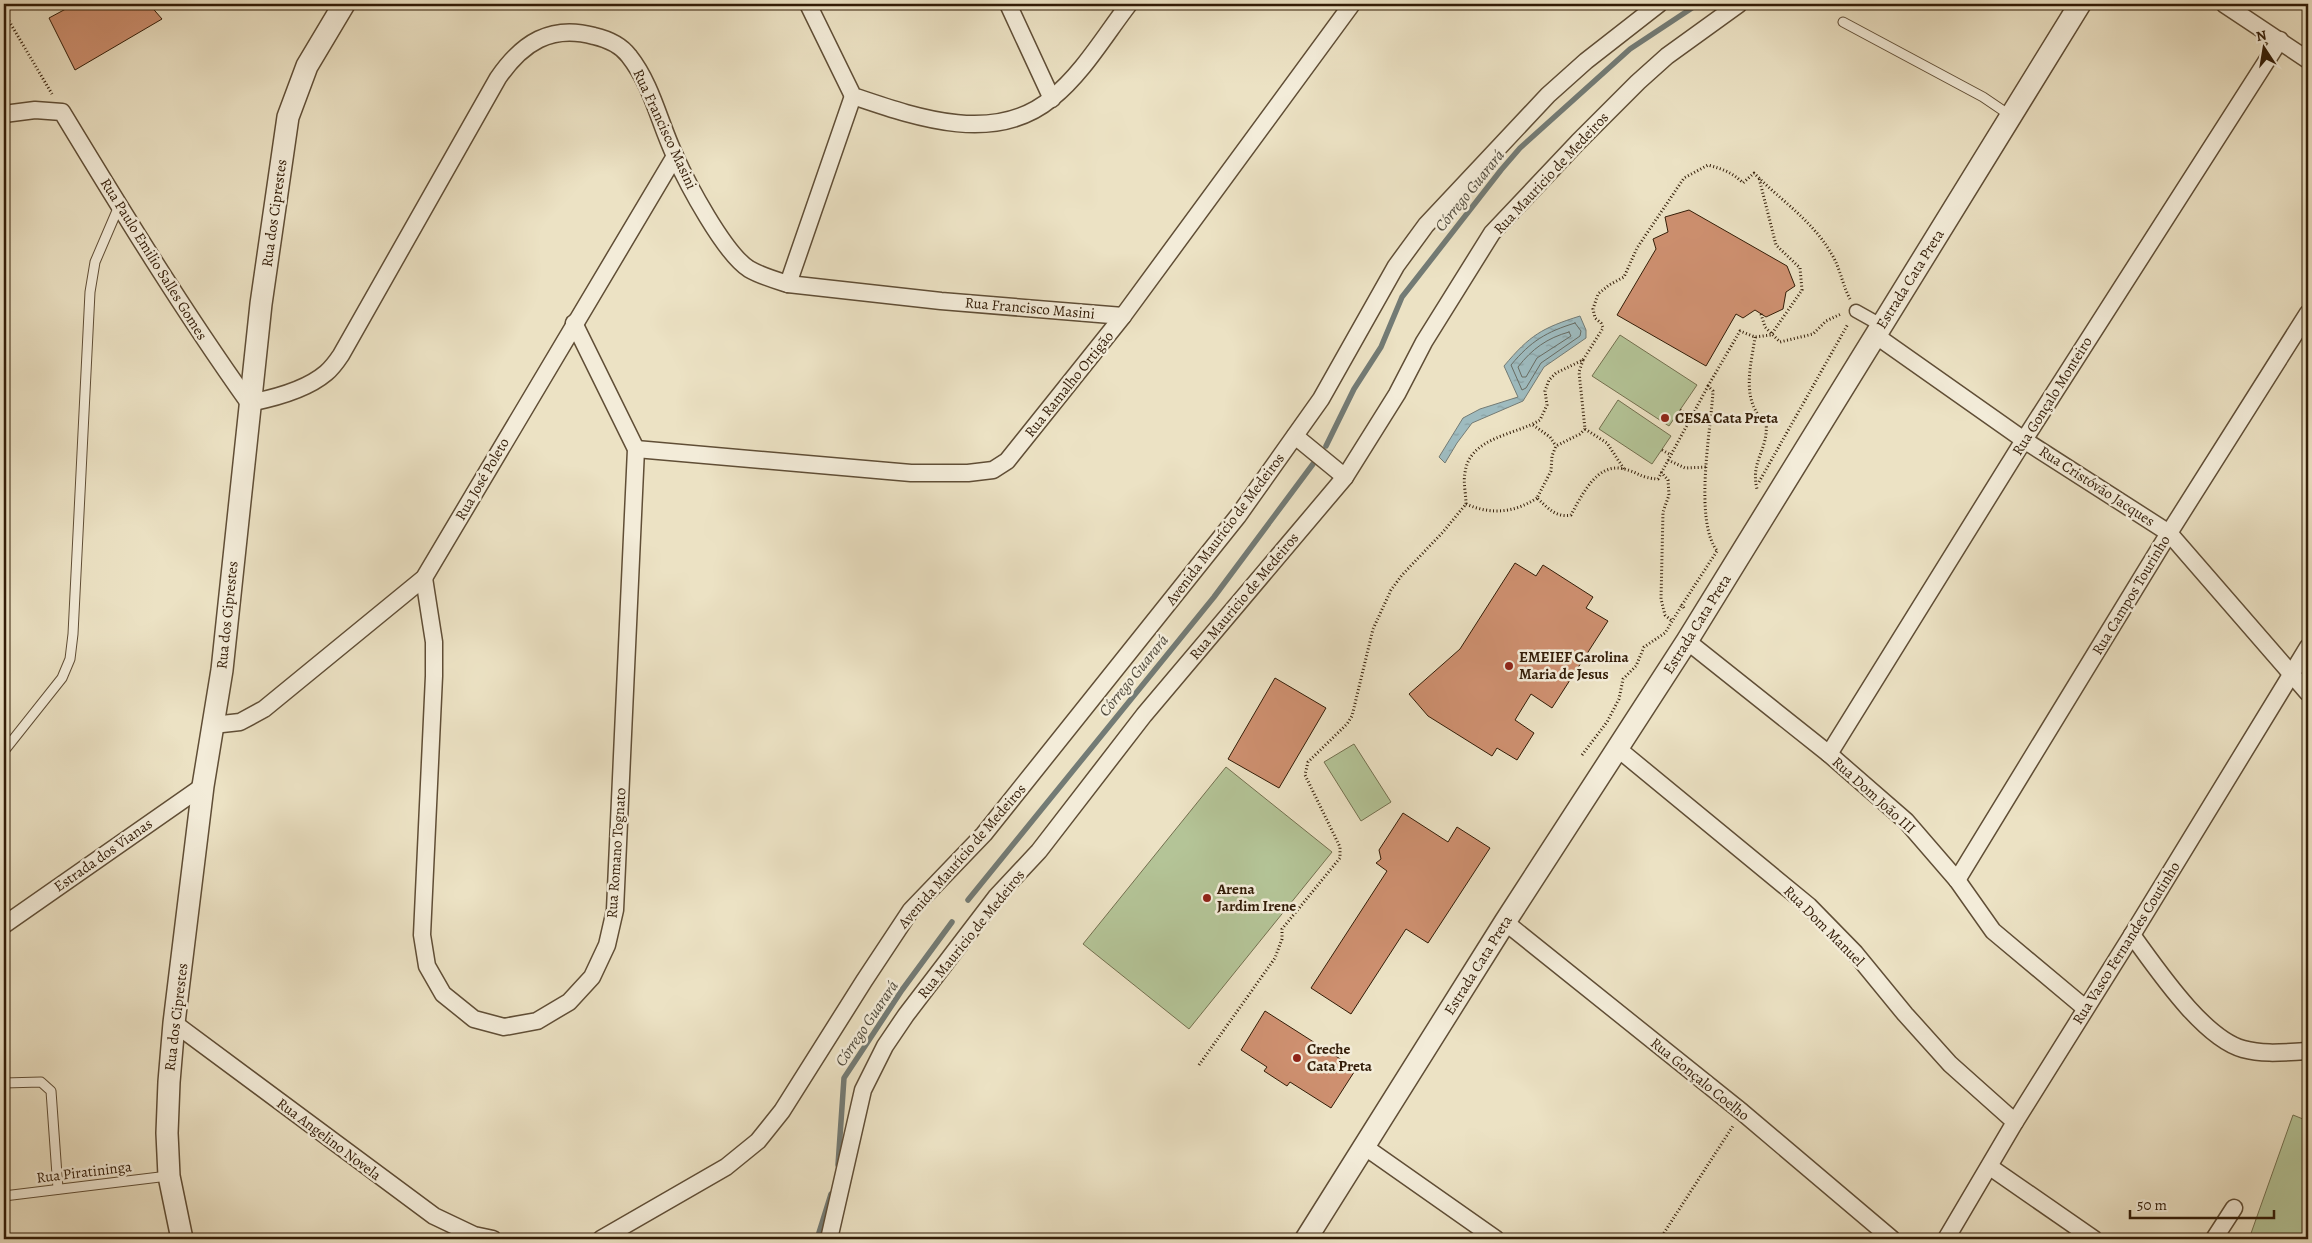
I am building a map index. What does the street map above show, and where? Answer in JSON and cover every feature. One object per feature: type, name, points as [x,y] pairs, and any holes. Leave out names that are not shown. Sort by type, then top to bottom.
[{"type":"street","name":"Rua dos Ciprestes","points":[[182,1239],[168,1176],[167,1134],[174,1024],[203,786],[222,670],[249,403],[288,117],[307,66],[344,4]]},
{"type":"street","points":[[808,4],[853,96],[917,118],[972,125],[996,124],[1024,115],[1052,99],[1075,75],[1128,4]]},
{"type":"street","points":[[1008,4],[1052,99]]},
{"type":"street","name":"Rua Ramalho Ortigão","points":[[636,449],[911,473],[968,473],[993,470],[1007,462],[1123,316],[1352,4]]},
{"type":"street","name":"Avenida Maurício de Medeiros","points":[[601,1239],[726,1167],[758,1141],[782,1111],[864,981],[912,910],[984,834],[1238,516],[1326,391],[1396,266],[1426,225],[1548,95],[1586,61],[1658,4]]},
{"type":"street","name":"Rua Mauricio de Medeiros","points":[[829,1239],[863,1090],[885,1046],[996,898],[1040,851],[1144,715],[1345,477],[1397,394],[1424,342],[1492,233],[1638,82],[1667,56],[1739,4]]},
{"type":"street","name":"Estrada Cata Preta","points":[[1306,1239],[1616,748],[1687,642],[2080,4]]},
{"type":"street","points":[[2224,4],[2308,60]]},
{"type":"street","name":"Rua Francisco Masini","points":[[249,403],[271,398],[310,383],[327,373],[342,355],[498,78],[512,58],[536,39],[561,31],[585,33],[610,40],[628,55],[649,89],[675,156],[718,235],[733,255],[748,268],[765,277],[788,284],[941,301],[1123,316]]},
{"type":"street","name":"Rua Gonçalo Monteiro","points":[[1828,754],[2024,440],[2280,40]]},
{"type":"street","points":[[788,284],[853,96]]},
{"type":"street","points":[[4,114],[35,110],[62,112]]},
{"type":"street","name":"Rua Paulo Emilio Salles Gomes","points":[[62,112],[119,206],[213,353],[249,403]]},
{"type":"street","name":"Rua José Poleto","points":[[213,725],[240,722],[264,709],[424,578],[675,156]]},
{"type":"street","points":[[1856,311],[1878,330]]},
{"type":"street","name":"Rua Campos Tourinho","points":[[1957,880],[2169,533],[2308,313]]},
{"type":"street","name":"Rua Romano Tognato","points":[[424,578],[434,642],[422,935],[427,966],[443,994],[474,1019],[504,1027],[537,1022],[569,1002],[592,977],[607,946],[615,910],[636,449],[574,323]]},
{"type":"street","name":"Rua Cristóvão Jacques","points":[[1878,330],[2024,440],[2169,533],[2308,693]]},
{"type":"street","points":[[1295,436],[1345,477]]},
{"type":"street","name":"Rua Dom João III","points":[[1687,642],[1828,754],[1906,821],[1957,880],[1993,931],[2085,1008]]},
{"type":"street","name":"Rua Vasco Fernandes Coutinho","points":[[1946,1239],[1990,1167],[2014,1122],[2132,935],[2308,647]]},
{"type":"street","name":"Rua Dom Manuel","points":[[1616,748],[1808,906],[1855,953],[1905,1014],[1950,1064],[2014,1122]]},
{"type":"street","name":"Estrada dos Vianas","points":[[4,925],[203,786]]},
{"type":"street","name":"Rua Gonçalo Coelho","points":[[1505,922],[1742,1112],[1892,1239]]},
{"type":"street","points":[[2132,935],[2168,984],[2214,1034],[2242,1049],[2269,1054],[2308,1051]]},
{"type":"street","name":"Rua Angelino Novela","points":[[174,1024],[434,1216],[474,1235],[493,1239]]},
{"type":"street","points":[[1365,1147],[1496,1239]]},
{"type":"street","points":[[1990,1167],[2094,1239]]},
{"type":"street","points":[[2214,1239],[2234,1208]]},
{"type":"lane","points":[[1843,22],[1983,97],[2011,116]]},
{"type":"lane","points":[[4,751],[62,678],[70,659],[73,634],[90,292],[98,254],[119,206]]},
{"type":"lane","points":[[4,1083],[41,1082],[51,1091],[58,1189]]},
{"type":"lane","name":"Rua Piratininga","points":[[4,1196],[168,1176]]},
{"type":"path","points":[[8,21],[62,112]]},
{"type":"path","points":[[1466,504],[1481,510],[1503,512],[1523,508],[1537,498],[1551,471],[1552,456],[1556,446],[1580,434],[1585,428],[1579,372],[1583,360],[1603,328],[1601,323],[1595,318],[1593,309],[1598,294],[1609,285],[1624,277],[1637,248],[1684,178],[1708,165],[1735,174],[1743,183],[1754,173],[1790,205],[1821,238],[1831,253],[1856,311]]},
{"type":"path","points":[[1537,498],[1562,517],[1571,515],[1585,491],[1602,471],[1610,468],[1624,469],[1643,479],[1658,479],[1740,331],[1755,337],[1771,335],[1802,290],[1800,268],[1776,245],[1759,178]]},
{"type":"path","points":[[1761,314],[1771,335],[1780,342],[1813,334],[1826,321],[1839,314],[1856,311]]},
{"type":"path","points":[[1751,495],[1856,311]]},
{"type":"path","points":[[1755,337],[1749,390],[1752,406],[1758,416],[1766,423],[1767,434],[1754,473],[1756,487],[1760,496],[1773,504]]},
{"type":"path","points":[[1199,1065],[1275,958],[1282,939],[1282,929],[1340,858],[1340,848],[1307,781],[1305,767],[1347,724],[1352,716],[1373,628],[1391,590],[1402,575],[1443,532],[1466,504],[1464,472],[1469,460],[1479,447],[1506,434],[1533,425],[1540,420],[1547,405],[1545,391],[1549,380],[1556,373],[1583,360]]},
{"type":"path","points":[[1708,386],[1713,391],[1704,508],[1708,531],[1717,550],[1736,563]]},
{"type":"path","points":[[1680,410],[1691,417]]},
{"type":"path","points":[[1533,425],[1550,437],[1556,446]]},
{"type":"path","points":[[1585,428],[1608,443],[1624,469]]},
{"type":"path","points":[[1662,450],[1671,455]]},
{"type":"path","points":[[1668,460],[1685,468],[1707,467]]},
{"type":"path","points":[[1661,472],[1668,480],[1669,494],[1663,512],[1661,599],[1665,615],[1672,621]]},
{"type":"path","points":[[1582,754],[1607,722],[1619,699],[1623,679],[1636,666],[1644,647],[1664,633],[1722,543]]},
{"type":"path","points":[[1682,605],[1690,616],[1699,622]]},
{"type":"path","points":[[1660,1239],[1742,1112]]},
{"type":"green space","points":[[1620,335],[1697,385],[1669,426],[1592,376]]},
{"type":"green space","points":[[1618,400],[1671,436],[1652,464],[1599,429]]},
{"type":"green space","points":[[1354,744],[1391,802],[1361,821],[1324,762]]},
{"type":"green space","name":"Arena Jardim Irene","points":[[1226,767],[1332,852],[1189,1029],[1083,944]]},
{"type":"green space","points":[[2293,1115],[2308,1121],[2308,1239],[2249,1239]]},
{"type":"water","points":[[1580,316],[1586,330],[1586,338],[1544,367],[1523,401],[1472,423],[1445,463],[1439,457],[1463,418],[1480,409],[1518,397],[1504,366],[1513,355],[1529,340],[1546,329]]},
{"type":"building","points":[[75,4],[149,4],[162,19],[75,70],[49,18]]},
{"type":"building","points":[[1689,210],[1787,266],[1795,286],[1786,292],[1783,309],[1766,317],[1755,310],[1743,318],[1736,314],[1706,366],[1617,315],[1656,249],[1653,239],[1668,232],[1665,217]]},
{"type":"building","name":"EMEIEF Carolina Maria de Jesus","points":[[1515,563],[1536,576],[1543,565],[1593,597],[1586,608],[1608,621],[1552,708],[1531,694],[1515,720],[1534,733],[1517,760],[1497,748],[1492,756],[1428,716],[1409,694],[1460,649]]},
{"type":"building","points":[[1275,678],[1326,708],[1279,788],[1228,759]]},
{"type":"building","points":[[1403,813],[1448,842],[1457,827],[1490,848],[1428,943],[1406,929],[1351,1014],[1311,988],[1387,871],[1376,863],[1381,859],[1379,850]]},
{"type":"building","name":"Creche Cata Preta","points":[[1265,1011],[1356,1069],[1331,1108],[1290,1082],[1287,1086],[1264,1071],[1267,1067],[1241,1050]]},
{"type":"waterway","name":"Córrego Guarará","points":[[1326,446],[1354,389],[1381,347],[1402,297],[1501,170],[1520,148],[1630,49],[1698,4]]},
{"type":"waterway","name":"Córrego Guarará","points":[[968,900],[1214,597],[1313,464]]},
{"type":"waterway","name":"Córrego Guarará","points":[[838,1165],[844,1078],[902,990],[952,922]]},
{"type":"waterway","name":"Córrego Guarará","points":[[817,1239],[831,1194]]},
{"type":"place","name":"CESA Cata Preta","points":[[1665,418]]},
{"type":"place","name":"EMEIEF Carolina Maria de Jesus","points":[[1509,666]]},
{"type":"place","name":"Arena Jardim Irene","points":[[1207,898]]},
{"type":"place","name":"Creche Cata Preta","points":[[1297,1058]]}]
